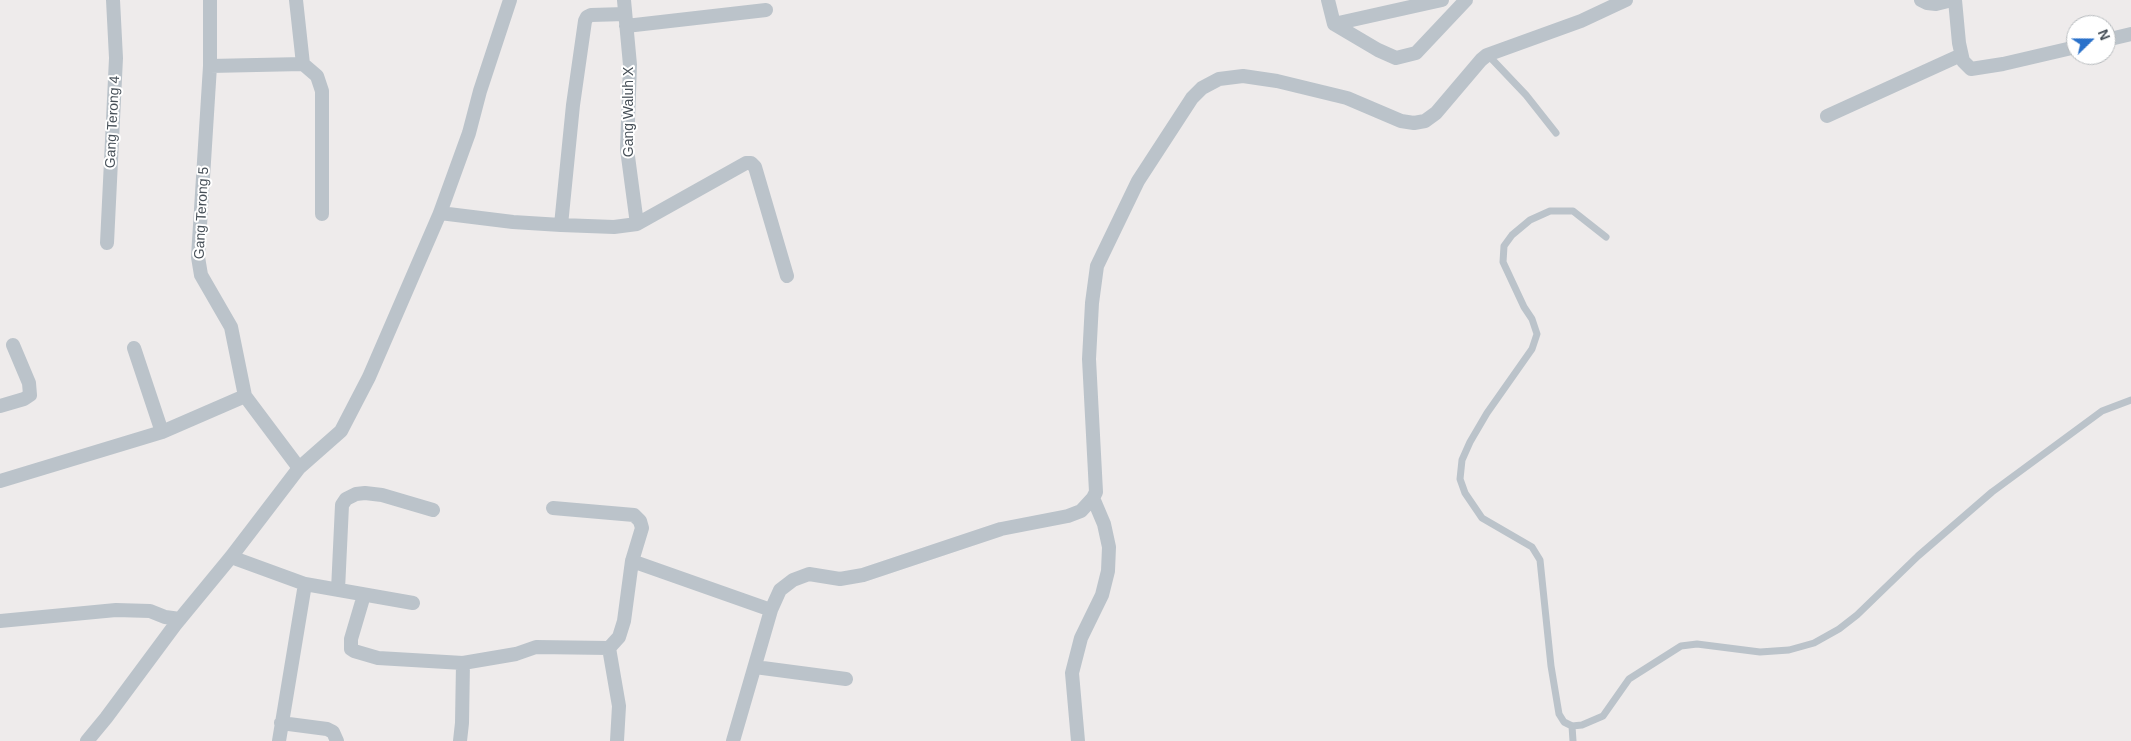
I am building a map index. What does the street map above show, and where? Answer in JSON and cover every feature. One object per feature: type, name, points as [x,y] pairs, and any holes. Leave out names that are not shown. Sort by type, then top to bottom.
[{"type":"street","name":"Gang Terong 4","points":[[107,243],[116,58],[113,0]]},
{"type":"street","name":"Gang Terong 5","points":[[210,0],[210,66],[198,257],[201,275],[231,327],[245,396]]},
{"type":"street","points":[[296,0],[303,64]]},
{"type":"street","points":[[87,741],[180,619],[300,468],[341,431],[369,378],[440,213],[469,133],[480,91],[510,0]]},
{"type":"street","points":[[1328,0],[1334,24],[1378,50],[1396,58],[1403,58],[1416,53],[1466,0]]},
{"type":"street","points":[[1334,24],[1414,3],[1442,0]]},
{"type":"street","points":[[733,741],[771,610],[780,590],[793,580],[809,574],[840,579],[862,575],[1001,529],[1068,516],[1081,511],[1093,498],[1096,492],[1089,359],[1092,303],[1097,266],[1138,182],[1192,98],[1202,88],[1219,79],[1242,76],[1277,81],[1347,98],[1401,121],[1414,123],[1424,121],[1436,113],[1481,60],[1488,55],[1581,21],[1626,0]]},
{"type":"street","points":[[1921,0],[1936,4],[1954,0],[1961,55],[1963,61],[1974,70],[2066,49]]},
{"type":"street","points":[[561,224],[573,105],[587,17],[591,15],[625,13],[766,10]]},
{"type":"street","name":"Gang Waluh X","points":[[625,13],[630,65],[627,149],[638,224]]},
{"type":"street","points":[[2116,38],[2131,34]]},
{"type":"street","points":[[1827,116],[1961,55]]},
{"type":"street","points":[[210,66],[303,64],[317,76],[322,91],[322,214]]},
{"type":"street","points":[[440,213],[513,222],[614,227],[638,224],[746,163],[751,163],[755,167],[787,276]]},
{"type":"street","points":[[0,406],[24,399],[30,395],[29,383],[13,345]]},
{"type":"street","points":[[134,348],[162,432]]},
{"type":"street","points":[[0,481],[162,432],[245,396],[300,468]]},
{"type":"street","points":[[338,590],[342,505],[346,500],[356,494],[365,493],[382,495],[433,510]]},
{"type":"street","points":[[1078,741],[1072,673],[1081,638],[1102,595],[1108,571],[1109,547],[1104,524],[1093,498]]},
{"type":"street","points":[[364,595],[351,639],[351,649],[378,658],[464,663],[516,654],[536,647],[609,648],[619,637],[624,621],[632,561],[642,528],[640,521],[634,515],[553,508]]},
{"type":"street","points":[[231,557],[305,584],[413,603]]},
{"type":"street","points":[[632,561],[771,610]]},
{"type":"street","points":[[279,741],[305,584]]},
{"type":"street","points":[[0,621],[116,610],[150,612],[180,619]]},
{"type":"street","points":[[609,648],[619,706],[617,741]]},
{"type":"street","points":[[460,741],[464,663]]},
{"type":"street","points":[[755,668],[846,679]]},
{"type":"street","points":[[281,723],[328,729],[333,732],[337,741]]},
{"type":"lane","points":[[1488,55],[1526,95],[1556,133]]},
{"type":"lane","points":[[1606,237],[1573,211],[1550,211],[1530,220],[1512,235],[1504,246],[1503,262],[1524,307],[1532,319],[1537,334],[1532,349],[1496,399],[1470,442],[1462,460],[1460,479],[1465,493],[1482,518],[1532,547],[1540,560],[1551,666],[1559,714],[1564,722],[1572,726],[1582,725],[1603,716],[1629,680],[1681,646],[1697,644],[1760,652],[1789,650],[1814,643],[1839,629],[1857,615],[1918,556],[1992,492],[2102,411],[2131,400]]},
{"type":"lane","points":[[1572,726],[1573,741]]}]
